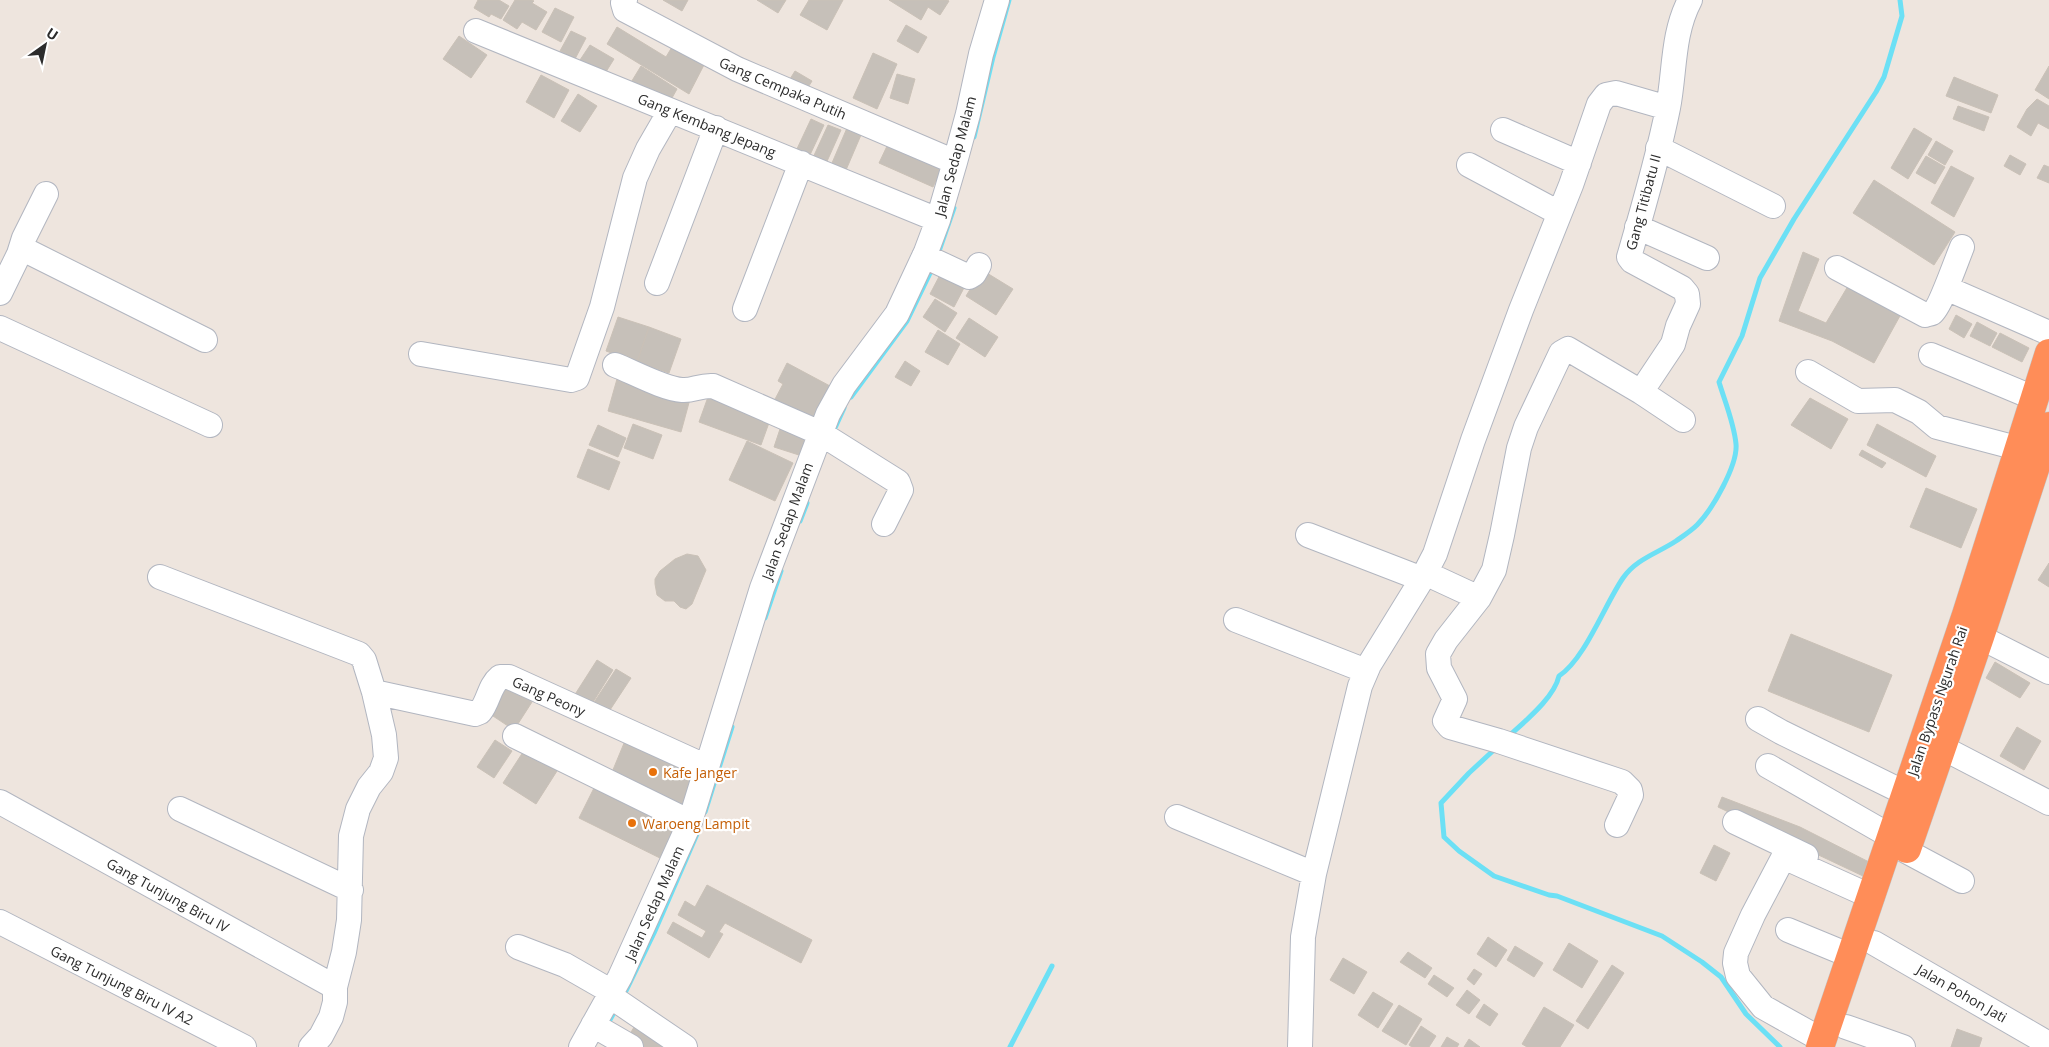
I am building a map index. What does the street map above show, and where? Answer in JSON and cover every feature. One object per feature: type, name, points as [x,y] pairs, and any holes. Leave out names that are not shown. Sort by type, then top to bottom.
[{"type":"highway","name":"Jalan Bypass Ngurah Rai","points":[[1832,1040],[1874,942],[1899,844],[1905,793],[1966,615],[2049,352]]},
{"type":"highway","name":"Jalan Bypass Ngurah Rai","points":[[1832,1040],[1851,956],[1873,892],[1899,844],[1941,747],[1980,637],[2049,428]]},
{"type":"street","name":"Gang Cempaka Putih","points":[[625,0],[623,3],[625,10],[737,69],[955,162]]},
{"type":"street","name":"Jalan Sedap Malam","points":[[581,1047],[612,1037],[616,999],[643,928],[690,822],[762,588],[828,439],[844,385],[933,260],[938,220],[968,114],[981,54],[997,0]]},
{"type":"street","name":"Gang Titibatu II","points":[[1642,392],[1673,344],[1678,326],[1688,304],[1687,294],[1682,288],[1628,257],[1638,227],[1668,108],[1674,50],[1682,15],[1690,0]]},
{"type":"street","name":"Gang Kembang Jepang","points":[[476,31],[938,220]]},
{"type":"street","points":[[1300,1047],[1302,937],[1314,874],[1355,700],[1366,671],[1424,576],[1443,533],[1473,440],[1579,164],[1599,104],[1606,95],[1616,93],[1668,108]]},
{"type":"street","points":[[421,354],[571,380],[577,378],[602,307],[636,178],[648,149],[670,111]]},
{"type":"street","points":[[657,283],[716,128]]},
{"type":"street","points":[[1503,130],[1579,164]]},
{"type":"street","points":[[1658,148],[1773,206]]},
{"type":"street","points":[[745,309],[801,163]]},
{"type":"street","points":[[1469,165],[1559,213]]},
{"type":"street","points":[[0,293],[46,194]]},
{"type":"street","points":[[1638,227],[1708,258]]},
{"type":"street","points":[[1837,268],[1925,315],[1931,314],[1946,288],[1962,247]]},
{"type":"street","points":[[19,254],[29,252],[205,340]]},
{"type":"street","points":[[933,260],[969,277],[974,274],[979,265]]},
{"type":"street","points":[[1946,288],[2049,333]]},
{"type":"street","points":[[0,328],[210,425]]},
{"type":"street","points":[[1617,825],[1631,795],[1630,790],[1622,782],[1503,742],[1450,727],[1445,721],[1455,699],[1439,668],[1438,654],[1446,640],[1479,598],[1494,570],[1519,448],[1526,427],[1561,353],[1568,349],[1642,392],[1683,420]]},
{"type":"street","points":[[1930,356],[2034,398]]},
{"type":"street","points":[[615,365],[673,389],[684,391],[703,385],[713,386],[828,439],[901,485],[901,490],[884,524]]},
{"type":"street","points":[[1808,372],[1858,401],[1895,400],[1919,412],[1937,426],[2018,448]]},
{"type":"street","points":[[1308,535],[1424,576],[1479,598]]},
{"type":"street","points":[[160,577],[361,655],[374,692],[384,735],[386,758],[382,772],[369,787],[358,809],[351,836],[350,890],[344,952],[336,987],[335,1002],[331,1017],[311,1047]]},
{"type":"street","points":[[1236,620],[1366,671]]},
{"type":"street","points":[[1980,637],[2049,672]]},
{"type":"street","name":"Gang Peony","points":[[374,692],[475,714],[484,707],[494,682],[500,677],[509,677],[707,766]]},
{"type":"street","points":[[1758,719],[1905,793]]},
{"type":"street","points":[[515,736],[690,822]]},
{"type":"street","points":[[1941,747],[2049,803]]},
{"type":"street","points":[[1768,766],[1962,881]]},
{"type":"street","name":"Gang Tunjung Biru IV","points":[[0,802],[336,987]]},
{"type":"street","points":[[180,809],[350,890]]},
{"type":"street","points":[[1177,816],[1314,874]]},
{"type":"street","points":[[1735,822],[1873,892]]},
{"type":"street","points":[[1873,892],[1783,858],[1753,915],[1736,953],[1735,963],[1738,976],[1763,1007],[1832,1040],[1903,1047]]},
{"type":"street","name":"Gang Tunjung Biru IV A2","points":[[0,922],[244,1047]]},
{"type":"street","points":[[1788,930],[1851,956]]},
{"type":"street","name":"Jalan Pohon Jati","points":[[1874,942],[2049,1044]]},
{"type":"street","points":[[518,947],[565,965],[685,1047]]},
{"type":"building","points":[[478,0],[499,0],[509,6],[501,19],[491,14],[489,17],[474,8]]},
{"type":"building","points":[[515,0],[532,0],[534,1],[532,3],[547,12],[536,30],[522,22],[517,29],[503,20]]},
{"type":"building","points":[[663,0],[688,0],[682,11]]},
{"type":"building","points":[[757,0],[786,0],[778,13]]},
{"type":"building","points":[[809,0],[843,0],[827,30],[800,15]]},
{"type":"building","points":[[889,0],[949,1],[940,15],[928,7],[921,20]]},
{"type":"building","points":[[555,8],[574,17],[561,42],[542,32]]},
{"type":"building","points":[[906,25],[927,37],[918,53],[897,41]]},
{"type":"building","points":[[617,27],[666,57],[675,42],[706,61],[689,94],[607,44]]},
{"type":"building","points":[[571,31],[586,38],[575,59],[560,51]]},
{"type":"building","points":[[459,36],[487,55],[471,78],[443,59]]},
{"type":"building","points":[[590,45],[614,59],[604,75],[580,60]]},
{"type":"building","points":[[873,53],[897,64],[877,109],[853,98]]},
{"type":"building","points":[[641,66],[677,89],[668,105],[630,84]]},
{"type":"building","points":[[2049,66],[2049,99],[2035,90]]},
{"type":"building","points":[[795,71],[812,81],[807,89],[790,79]]},
{"type":"building","points":[[897,74],[915,79],[908,104],[890,98]]},
{"type":"building","points":[[541,75],[569,90],[554,118],[526,102]]},
{"type":"building","points":[[1954,77],[1998,95],[1991,113],[1946,96]]},
{"type":"building","points":[[578,94],[597,106],[580,132],[561,121]]},
{"type":"building","points":[[2037,99],[2049,106],[2049,129],[2038,123],[2031,136],[2017,127],[2027,109]]},
{"type":"building","points":[[1958,106],[1989,117],[1984,131],[1953,119]]},
{"type":"building","points":[[811,119],[824,125],[809,157],[796,151]]},
{"type":"building","points":[[828,125],[841,130],[824,168],[811,162]]},
{"type":"building","points":[[847,128],[861,135],[843,177],[829,170]]},
{"type":"building","points":[[1914,128],[1932,139],[1908,179],[1891,168]]},
{"type":"building","points":[[1936,141],[1953,151],[1945,165],[1928,155]]},
{"type":"building","points":[[888,144],[942,168],[933,187],[879,163]]},
{"type":"building","points":[[2010,155],[2026,164],[2020,175],[2004,166]]},
{"type":"building","points":[[1926,156],[1945,167],[1935,184],[1916,173]]},
{"type":"building","points":[[2044,165],[2049,167],[2049,183],[2037,178]]},
{"type":"building","points":[[1951,166],[1974,178],[1954,217],[1931,203]]},
{"type":"building","points":[[1874,180],[1955,232],[1934,265],[1853,213]]},
{"type":"building","points":[[1803,252],[1819,259],[1798,311],[1826,323],[1848,286],[1901,314],[1874,363],[1832,341],[1779,321]]},
{"type":"building","points":[[982,270],[1013,289],[996,315],[966,296]]},
{"type":"building","points":[[942,271],[966,284],[954,307],[930,294]]},
{"type":"building","points":[[935,299],[957,313],[945,332],[923,317]]},
{"type":"building","points":[[1956,315],[1972,324],[1964,338],[1949,329]]},
{"type":"building","points":[[618,317],[649,327],[637,362],[606,351]]},
{"type":"building","points":[[969,318],[998,337],[985,357],[956,338]]},
{"type":"building","points":[[1977,322],[1997,333],[1990,346],[1970,336]]},
{"type":"building","points":[[649,327],[681,339],[669,373],[637,362]]},
{"type":"building","points":[[938,330],[960,344],[948,365],[925,352]]},
{"type":"building","points":[[2000,333],[2029,348],[2022,362],[1992,347]]},
{"type":"building","points":[[905,361],[920,371],[911,386],[895,377]]},
{"type":"building","points":[[787,363],[830,386],[811,424],[773,403],[783,384],[778,381]]},
{"type":"building","points":[[617,379],[690,399],[681,432],[608,411]]},
{"type":"building","points":[[708,397],[770,420],[761,445],[699,422]]},
{"type":"building","points":[[1810,398],[1848,419],[1831,449],[1791,425]]},
{"type":"building","points":[[782,423],[810,432],[802,456],[774,447]]},
{"type":"building","points":[[633,424],[662,435],[653,459],[624,448]]},
{"type":"building","points":[[1877,424],[1936,456],[1926,477],[1867,445]]},
{"type":"building","points":[[598,425],[626,438],[618,457],[589,445]]},
{"type":"building","points":[[747,441],[793,463],[775,501],[729,480]]},
{"type":"building","points":[[588,449],[620,462],[609,490],[577,477]]},
{"type":"building","points":[[1862,450],[1886,463],[1882,468],[1859,455]]},
{"type":"building","points":[[1926,488],[1977,509],[1961,548],[1910,527]]},
{"type":"building","points":[[687,554],[698,556],[706,570],[692,604],[686,609],[680,607],[674,601],[665,601],[657,595],[655,579],[660,571],[675,559]]},
{"type":"building","points":[[2049,563],[2049,587],[2038,580]]},
{"type":"building","points":[[1791,634],[1892,675],[1869,732],[1768,691]]},
{"type":"building","points":[[597,660],[613,670],[590,707],[574,696]]},
{"type":"building","points":[[1995,662],[2030,683],[2020,698],[1986,678]]},
{"type":"building","points":[[616,669],[631,678],[608,713],[593,704]]},
{"type":"building","points":[[507,686],[532,702],[514,730],[490,714]]},
{"type":"building","points":[[2017,727],[2041,741],[2024,770],[2000,756]]},
{"type":"building","name":"Kafe Janger","points":[[627,736],[696,767],[682,813],[610,777]]},
{"type":"building","points":[[495,740],[512,751],[494,778],[477,767]]},
{"type":"building","points":[[525,749],[557,771],[536,804],[503,783]]},
{"type":"building","name":"Waroeng Lampit","points":[[596,784],[684,827],[668,862],[579,818]]},
{"type":"building","points":[[1722,797],[1800,827],[1791,842],[1718,807]]},
{"type":"building","points":[[1800,827],[1869,862],[1863,876],[1791,842]]},
{"type":"building","points":[[1714,845],[1730,853],[1716,881],[1700,873]]},
{"type":"building","points":[[707,885],[812,940],[801,963],[725,923],[719,932],[723,934],[709,958],[667,933],[673,922],[702,938],[706,931],[678,915],[685,901],[695,907]]},
{"type":"building","points":[[1488,937],[1507,950],[1496,967],[1477,954]]},
{"type":"building","points":[[1569,943],[1598,961],[1582,988],[1553,970]]},
{"type":"building","points":[[1515,946],[1543,963],[1534,977],[1507,960]]},
{"type":"building","points":[[1408,952],[1432,968],[1425,978],[1400,962]]},
{"type":"building","points":[[1343,958],[1367,972],[1354,994],[1330,980]]},
{"type":"building","points":[[1612,965],[1624,973],[1588,1029],[1576,1021]]},
{"type":"building","points":[[1474,969],[1482,974],[1474,985],[1467,979]]},
{"type":"building","points":[[1434,975],[1454,988],[1447,997],[1428,984]]},
{"type":"building","points":[[1467,990],[1480,1000],[1469,1014],[1456,1005]]},
{"type":"building","points":[[1373,992],[1393,1004],[1378,1028],[1358,1015]]},
{"type":"building","points":[[1484,1004],[1498,1014],[1490,1026],[1476,1017]]},
{"type":"building","points":[[1399,1005],[1422,1019],[1406,1045],[1382,1031]]},
{"type":"building","points":[[1544,1007],[1574,1025],[1560,1047],[1527,1047],[1522,1044]]},
{"type":"building","points":[[637,1022],[675,1047],[639,1047],[627,1039]]},
{"type":"building","points":[[1421,1026],[1436,1036],[1429,1047],[1412,1047],[1409,1045]]},
{"type":"building","points":[[1957,1029],[1982,1038],[1979,1047],[1951,1047]]},
{"type":"building","points":[[1447,1037],[1459,1044],[1457,1047],[1441,1047]]},
{"type":"building","points":[[1469,1039],[1480,1047],[1464,1047]]},
{"type":"waterway","points":[[974,137],[1009,0]]},
{"type":"waterway","points":[[1508,737],[1551,693],[1559,676],[1568,668],[1586,644],[1628,571],[1695,527],[1710,509],[1723,487],[1733,463],[1736,444],[1731,420],[1719,382],[1742,336],[1760,278],[1794,219],[1884,77],[1902,16],[1900,0]]},
{"type":"waterway","points":[[938,254],[954,208]]},
{"type":"waterway","points":[[851,397],[907,321],[933,267]]},
{"type":"waterway","points":[[834,430],[844,408]]},
{"type":"waterway","points":[[800,521],[807,503]]},
{"type":"waterway","points":[[765,618],[781,571]]},
{"type":"waterway","points":[[705,812],[732,727]]},
{"type":"waterway","points":[[1496,748],[1441,803],[1444,837],[1459,851],[1494,876],[1557,896],[1662,936],[1721,977],[1746,1014],[1780,1047]]},
{"type":"waterway","points":[[623,997],[654,933],[697,834]]},
{"type":"waterway","points":[[1010,1047],[1052,966]]},
{"type":"waterway","points":[[607,1025],[616,1009]]},
{"type":"place","name":"Kafe Janger","points":[[653,772]]},
{"type":"place","name":"Waroeng Lampit","points":[[632,823]]}]
